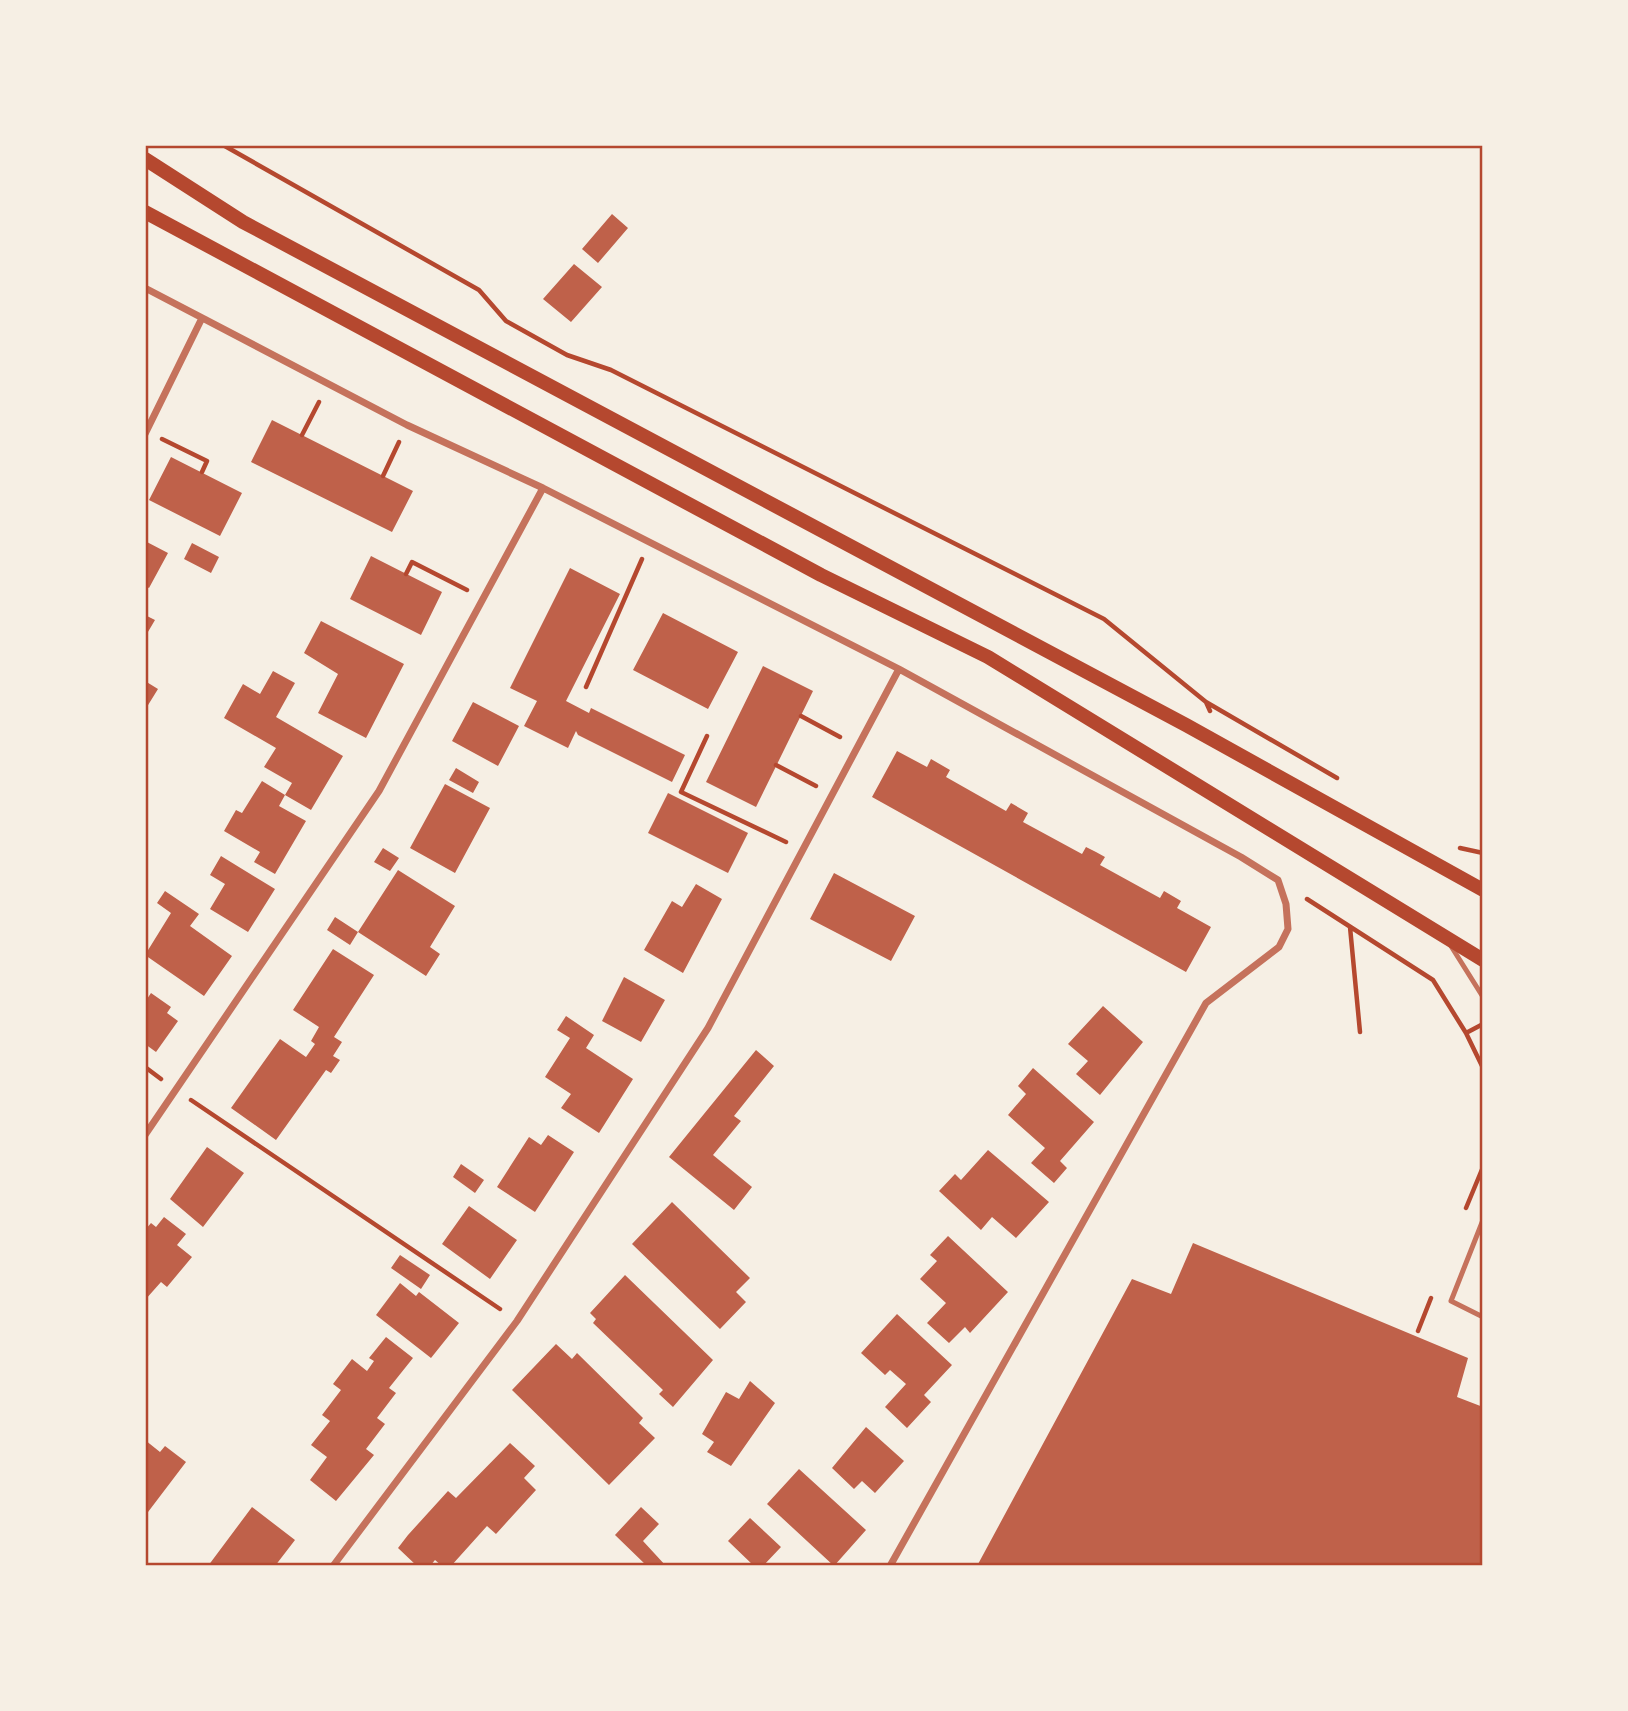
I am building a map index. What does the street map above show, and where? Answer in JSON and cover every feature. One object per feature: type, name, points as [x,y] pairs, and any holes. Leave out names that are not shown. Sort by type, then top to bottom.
[{"type":"main road","points":[[145,159],[243,222],[1222,745],[1483,890]]},
{"type":"main road","points":[[145,212],[821,575],[988,657],[1447,941],[1483,960]]},
{"type":"street","points":[[145,288],[407,425],[543,488],[899,669],[1278,880],[1286,904],[1288,929],[1279,947],[1206,1003],[890,1566]]},
{"type":"street","points":[[146,432],[202,318]]},
{"type":"street","points":[[145,1135],[178,1091],[379,791],[485,600],[543,488]]},
{"type":"street","points":[[333,1566],[517,1321],[708,1028],[899,669]]},
{"type":"lane","points":[[1447,941],[1483,997]]},
{"type":"lane","points":[[1483,1220],[1451,1301],[1483,1317]]},
{"type":"path","points":[[222,145],[480,290],[506,321],[567,355],[611,370],[1104,619],[1206,702],[1349,785]]},
{"type":"path","points":[[302,435],[328,384]]},
{"type":"path","points":[[383,476],[407,425]]},
{"type":"path","points":[[146,432],[207,461],[202,472]]},
{"type":"path","points":[[586,687],[650,543]]},
{"type":"path","points":[[406,574],[412,562],[485,600]]},
{"type":"path","points":[[1206,702],[1222,745]]},
{"type":"path","points":[[801,716],[858,746]]},
{"type":"path","points":[[707,736],[681,792],[803,850]]},
{"type":"path","points":[[776,765],[832,794]]},
{"type":"path","points":[[1456,848],[1483,853]]},
{"type":"path","points":[[1304,898],[1433,980],[1466,1033],[1483,1068]]},
{"type":"path","points":[[1350,927],[1360,1032]]},
{"type":"path","points":[[1466,1033],[1483,1024]]},
{"type":"path","points":[[145,1067],[517,1321]]},
{"type":"building","points":[[612,214],[628,228],[598,263],[582,249]]},
{"type":"building","points":[[574,264],[602,287],[571,322],[543,299]]},
{"type":"building","points":[[272,420],[413,491],[392,532],[251,462]]},
{"type":"building","points":[[171,457],[242,493],[220,536],[149,500]]},
{"type":"building","points":[[145,541],[168,553],[149,588],[145,586]]},
{"type":"building","points":[[192,543],[219,557],[211,573],[184,559]]},
{"type":"building","points":[[371,556],[442,592],[421,635],[350,599]]},
{"type":"building","points":[[570,568],[620,594],[566,701],[589,713],[591,708],[685,755],[672,782],[578,735],[576,731],[568,748],[524,726],[537,701],[510,688]]},
{"type":"building","points":[[663,613],[738,652],[708,709],[633,670]]},
{"type":"building","points":[[145,615],[155,620],[145,637]]},
{"type":"building","points":[[321,621],[404,664],[366,738],[318,713],[338,674],[304,653]]},
{"type":"building","points":[[763,666],[813,691],[756,807],[706,782]]},
{"type":"building","points":[[273,671],[295,683],[276,717],[343,756],[311,810],[285,795],[292,783],[264,767],[276,748],[224,718],[243,684],[260,694]]},
{"type":"building","points":[[145,681],[158,689],[145,710]]},
{"type":"building","points":[[473,702],[519,726],[498,766],[452,741]]},
{"type":"building","points":[[897,751],[927,767],[931,759],[950,770],[946,777],[1006,811],[1011,803],[1028,813],[1023,822],[1082,854],[1086,847],[1096,852],[1105,857],[1100,865],[1160,898],[1164,891],[1181,901],[1177,908],[1211,927],[1186,972],[872,797]]},
{"type":"building","points":[[456,768],[479,782],[473,793],[449,780]]},
{"type":"building","points":[[262,781],[285,795],[279,806],[306,821],[275,874],[254,862],[260,852],[224,831],[236,810],[242,813]]},
{"type":"building","points":[[445,784],[490,808],[455,873],[410,848]]},
{"type":"building","points":[[668,793],[748,833],[728,873],[648,833]]},
{"type":"building","points":[[383,848],[399,858],[390,871],[374,862]]},
{"type":"building","points":[[221,856],[275,889],[248,932],[210,909],[225,884],[210,875]]},
{"type":"building","points":[[398,870],[455,906],[430,947],[440,954],[426,976],[358,932]]},
{"type":"building","points":[[834,873],[915,916],[891,961],[810,919]]},
{"type":"building","points":[[696,884],[722,899],[683,973],[644,950],[672,901],[682,907]]},
{"type":"building","points":[[165,891],[199,914],[190,926],[232,956],[204,996],[145,955],[171,913],[157,903]]},
{"type":"building","points":[[335,917],[358,932],[350,945],[327,930]]},
{"type":"building","points":[[333,949],[374,975],[334,1037],[342,1042],[333,1056],[340,1060],[331,1073],[326,1070],[276,1140],[231,1108],[280,1039],[306,1057],[315,1044],[311,1041],[319,1027],[293,1010]]},
{"type":"building","points":[[624,977],[665,1000],[641,1042],[602,1021]]},
{"type":"building","points":[[151,993],[171,1007],[167,1013],[178,1021],[156,1052],[145,1044],[145,998]]},
{"type":"building","points":[[1103,1006],[1143,1042],[1100,1095],[1076,1074],[1088,1061],[1068,1044]]},
{"type":"building","points":[[566,1016],[594,1035],[586,1048],[633,1079],[599,1133],[561,1108],[571,1094],[545,1077],[570,1038],[557,1030]]},
{"type":"building","points":[[756,1050],[774,1066],[734,1116],[741,1121],[713,1155],[752,1187],[734,1210],[669,1157]]},
{"type":"building","points":[[1033,1068],[1094,1122],[1060,1161],[1067,1168],[1054,1183],[1031,1163],[1045,1148],[1008,1115],[1026,1094],[1018,1086]]},
{"type":"building","points":[[548,1135],[574,1152],[535,1212],[497,1187],[529,1137],[541,1145]]},
{"type":"building","points":[[207,1147],[244,1173],[203,1227],[170,1199]]},
{"type":"building","points":[[988,1150],[1049,1202],[1016,1238],[992,1217],[981,1230],[939,1191],[955,1174],[961,1180]]},
{"type":"building","points":[[461,1164],[484,1180],[475,1193],[453,1177]]},
{"type":"building","points":[[672,1202],[750,1278],[736,1292],[746,1302],[720,1329],[632,1244]]},
{"type":"building","points":[[469,1206],[517,1240],[490,1279],[442,1244]]},
{"type":"building","points":[[164,1217],[186,1234],[177,1245],[192,1257],[167,1287],[161,1282],[145,1300],[145,1230],[151,1223],[156,1227]]},
{"type":"building","points":[[948,1236],[1008,1292],[970,1333],[965,1327],[949,1343],[927,1323],[946,1303],[920,1279],[937,1261],[930,1255]]},
{"type":"building","points":[[1193,1243],[1468,1358],[1457,1397],[1483,1407],[1483,1566],[977,1566],[1132,1279],[1171,1294]]},
{"type":"building","points":[[400,1255],[430,1275],[421,1289],[391,1268]]},
{"type":"building","points":[[625,1275],[713,1360],[673,1407],[659,1394],[663,1390],[593,1323],[596,1319],[590,1313]]},
{"type":"building","points":[[400,1283],[416,1296],[419,1292],[459,1323],[431,1358],[376,1315]]},
{"type":"building","points":[[897,1314],[952,1365],[924,1395],[931,1402],[907,1428],[885,1407],[906,1384],[890,1370],[885,1375],[861,1353]]},
{"type":"building","points":[[386,1337],[413,1358],[389,1388],[396,1393],[377,1418],[385,1424],[366,1449],[374,1455],[336,1501],[310,1480],[327,1457],[311,1445],[330,1421],[322,1415],[341,1390],[333,1384],[352,1359],[367,1371],[374,1361],[369,1358]]},
{"type":"building","points":[[556,1344],[572,1359],[577,1353],[643,1418],[639,1423],[655,1438],[609,1485],[512,1390]]},
{"type":"building","points":[[750,1381],[775,1403],[731,1466],[707,1452],[714,1442],[702,1434],[726,1392],[739,1399]]},
{"type":"building","points":[[866,1427],[904,1461],[875,1493],[862,1481],[854,1489],[832,1468]]},
{"type":"building","points":[[145,1440],[160,1452],[165,1446],[186,1462],[145,1516]]},
{"type":"building","points":[[510,1443],[535,1466],[524,1478],[536,1490],[496,1534],[487,1526],[451,1566],[442,1566],[435,1560],[430,1566],[417,1566],[398,1548],[448,1491],[456,1498]]},
{"type":"building","points":[[799,1469],[866,1530],[834,1566],[767,1504]]},
{"type":"building","points":[[252,1507],[295,1540],[275,1566],[208,1566]]},
{"type":"building","points":[[641,1507],[659,1524],[643,1541],[666,1566],[647,1566],[615,1535]]},
{"type":"building","points":[[750,1518],[781,1547],[763,1566],[754,1566],[728,1541]]}]
